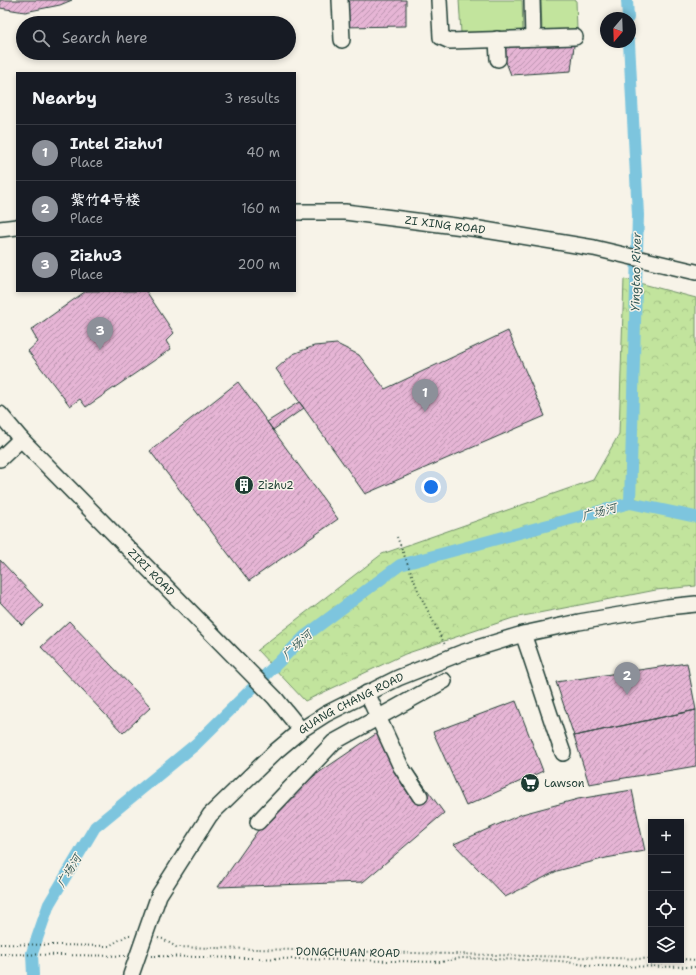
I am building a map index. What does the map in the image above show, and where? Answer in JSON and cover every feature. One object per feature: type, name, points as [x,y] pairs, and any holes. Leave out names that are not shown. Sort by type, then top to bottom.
[{"type":"street","points":[[340,0],[342,40]]},
{"type":"street","points":[[439,0],[441,37],[450,41],[575,37]]},
{"type":"street","points":[[532,0],[534,38]]},
{"type":"street","points":[[497,39],[498,59]]},
{"type":"street","name":"ZI XING ROAD","points":[[296,212],[345,212],[479,230],[594,248],[696,272]]},
{"type":"street","points":[[0,228],[16,227]]},
{"type":"street","name":"ZIRI ROAD","points":[[0,414],[21,439],[236,658],[274,698],[301,730]]},
{"type":"street","points":[[0,459],[21,439]]},
{"type":"street","name":"GUANG CHANG ROAD","points":[[131,975],[159,895],[210,815],[276,751],[301,730],[326,714],[398,678],[451,657],[523,634],[579,622],[667,607],[696,604]]},
{"type":"street","points":[[523,634],[538,674],[562,753]]},
{"type":"street","points":[[258,822],[334,742],[444,681]]},
{"type":"street","points":[[367,693],[402,767],[420,796]]},
{"type":"path","points":[[396,537],[420,595],[451,657]]},
{"type":"path","points":[[0,944],[109,946],[128,935],[163,939],[176,947],[648,958]]},
{"type":"path","name":"DONGCHUAN ROAD","points":[[0,954],[441,962],[461,958],[561,961],[592,966],[696,967]]},
{"type":"path","points":[[684,959],[696,960]]},
{"type":"green space","points":[[459,0],[522,0],[523,31],[461,33]]},
{"type":"green space","points":[[541,0],[576,0],[577,30],[542,31]]},
{"type":"green space","points":[[624,279],[696,298],[696,586],[656,590],[513,618],[405,654],[305,701],[257,650],[382,554],[593,480],[619,434]]},
{"type":"building","points":[[0,0],[72,0],[60,5],[25,12],[0,8]]},
{"type":"building","points":[[340,0],[406,0],[406,26],[341,27]]},
{"type":"building","points":[[575,37],[571,71],[511,75],[497,39]]},
{"type":"building","points":[[85,292],[147,292],[174,333],[166,341],[171,349],[86,407],[80,399],[70,406],[28,351],[38,342],[31,330]]},
{"type":"building","points":[[508,331],[545,416],[365,494],[276,369],[293,354],[314,346],[337,344],[359,355],[385,389]]},
{"type":"building","name":"Zizhu2","points":[[238,382],[338,519],[249,581],[150,451]]},
{"type":"building","points":[[299,402],[304,408],[273,430],[267,422]]},
{"type":"building","points":[[0,560],[43,606],[22,625],[0,602]]},
{"type":"building","points":[[69,621],[151,707],[123,733],[41,647]]},
{"type":"building","points":[[687,663],[696,710],[574,736],[556,682]]},
{"type":"building","points":[[516,701],[543,771],[466,806],[433,732]]},
{"type":"building","points":[[696,710],[696,766],[589,784],[574,736]]},
{"type":"building","points":[[383,729],[444,813],[363,882],[218,887],[280,799]]},
{"type":"building","points":[[632,790],[645,851],[606,858],[557,871],[505,897],[454,844],[522,814],[578,799]]},
{"type":"waterway","name":"Yingtao River","points":[[627,0],[628,12]]},
{"type":"waterway","name":"Yingtao River","points":[[629,48],[638,215],[630,503]]},
{"type":"waterway","name":"广场河","points":[[33,975],[32,953],[49,904],[95,827],[196,744],[305,636],[400,565],[630,503],[696,517]]},
{"type":"place","name":"Zizhu3","points":[[100,350]]},
{"type":"place","name":"Intel Zizhu1","points":[[425,412]]},
{"type":"place","name":"Zizhu2","points":[[244,485]]},
{"type":"place","name":"紫竹4号楼","points":[[627,695]]},
{"type":"place","name":"Lawson","points":[[530,783]]}]
